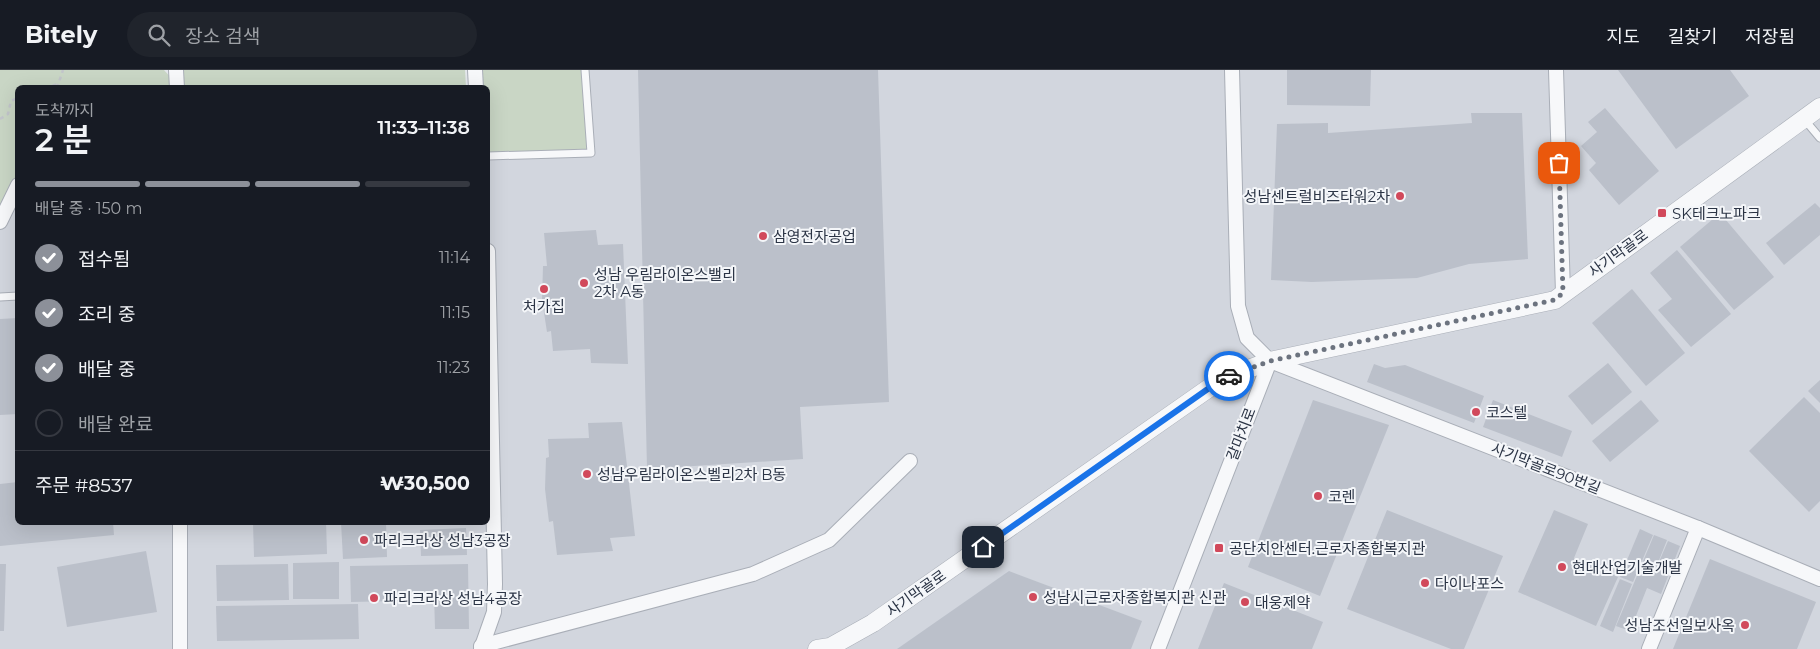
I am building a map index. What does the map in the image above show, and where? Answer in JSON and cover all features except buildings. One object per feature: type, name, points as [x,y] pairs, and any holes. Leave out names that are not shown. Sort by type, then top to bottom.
[{"type":"street","points":[[176,70],[177,85]]},
{"type":"street","points":[[475,70],[476,85]]},
{"type":"street","points":[[1232,70],[1238,306],[1248,338],[1270,361]]},
{"type":"street","points":[[1556,70],[1563,293]]},
{"type":"street","name":"사기막골로","points":[[817,649],[830,647],[874,623],[1222,379],[1270,361],[1554,300],[1820,107]]},
{"type":"street","points":[[0,222],[15,191]]},
{"type":"street","name":"사기막골로90번길","points":[[1270,361],[1698,528],[1820,579]]},
{"type":"street","name":"갈마치로","points":[[1158,649],[1270,361]]},
{"type":"street","points":[[481,648],[494,612],[495,584],[490,365]]},
{"type":"street","points":[[481,648],[761,570],[829,540],[910,461]]},
{"type":"street","points":[[180,525],[180,649]]},
{"type":"street","points":[[1649,649],[1698,528]]},
{"type":"lane","points":[[490,156],[591,153],[585,70]]},
{"type":"lane","points":[[1804,119],[1820,138]]},
{"type":"lane","points":[[0,297],[15,296]]},
{"type":"path","points":[[58,85],[63,70]]},
{"type":"path","points":[[0,119],[8,114],[11,101],[15,99]]},
{"type":"shaded area","points":[[585,70],[1820,70],[1820,649],[0,649],[0,222],[15,189],[15,525],[490,525],[490,156]]},
{"type":"green space","points":[[0,70],[164,70],[173,80],[173,85],[15,85],[15,181],[0,211]]},
{"type":"green space","points":[[176,70],[465,70],[466,85],[177,85]]},
{"type":"green space","points":[[473,70],[585,70],[591,153],[490,156],[490,85],[475,85]]},
{"type":"way so far","points":[[1229,376],[1270,361],[1554,300],[1563,293],[1559,163]]},
{"type":"place","name":"성남센트럴비즈타워2차","points":[[1400,196]]},
{"type":"place","name":"SK테크노파크","points":[[1662,213]]},
{"type":"place","name":"삼영전자공업","points":[[763,236]]},
{"type":"place","name":"성남 우림라이온스밸리 2차 A동","points":[[584,283]]},
{"type":"place","name":"처가집","points":[[544,289]]},
{"type":"place","name":"코스텔","points":[[1476,412]]},
{"type":"place","name":"성남우림라이온스벨리2차 B동","points":[[587,474]]},
{"type":"place","name":"코렌","points":[[1318,496]]},
{"type":"place","name":"파리크라상 성남3공장","points":[[364,540]]},
{"type":"place","name":"공단치안센터.근로자종합복지관","points":[[1219,548]]},
{"type":"place","name":"현대산업기술개발","points":[[1562,567]]},
{"type":"place","name":"다이나포스","points":[[1425,583]]},
{"type":"place","name":"성남시근로자종합복지관 신관","points":[[1033,597]]},
{"type":"place","name":"파리크라상 성남4공장","points":[[374,598]]},
{"type":"place","name":"대웅제약","points":[[1245,602]]},
{"type":"place","name":"성남조선일보사옥","points":[[1745,625]]},
{"type":"route","points":[[983,547],[1222,379],[1229,376]]}]
